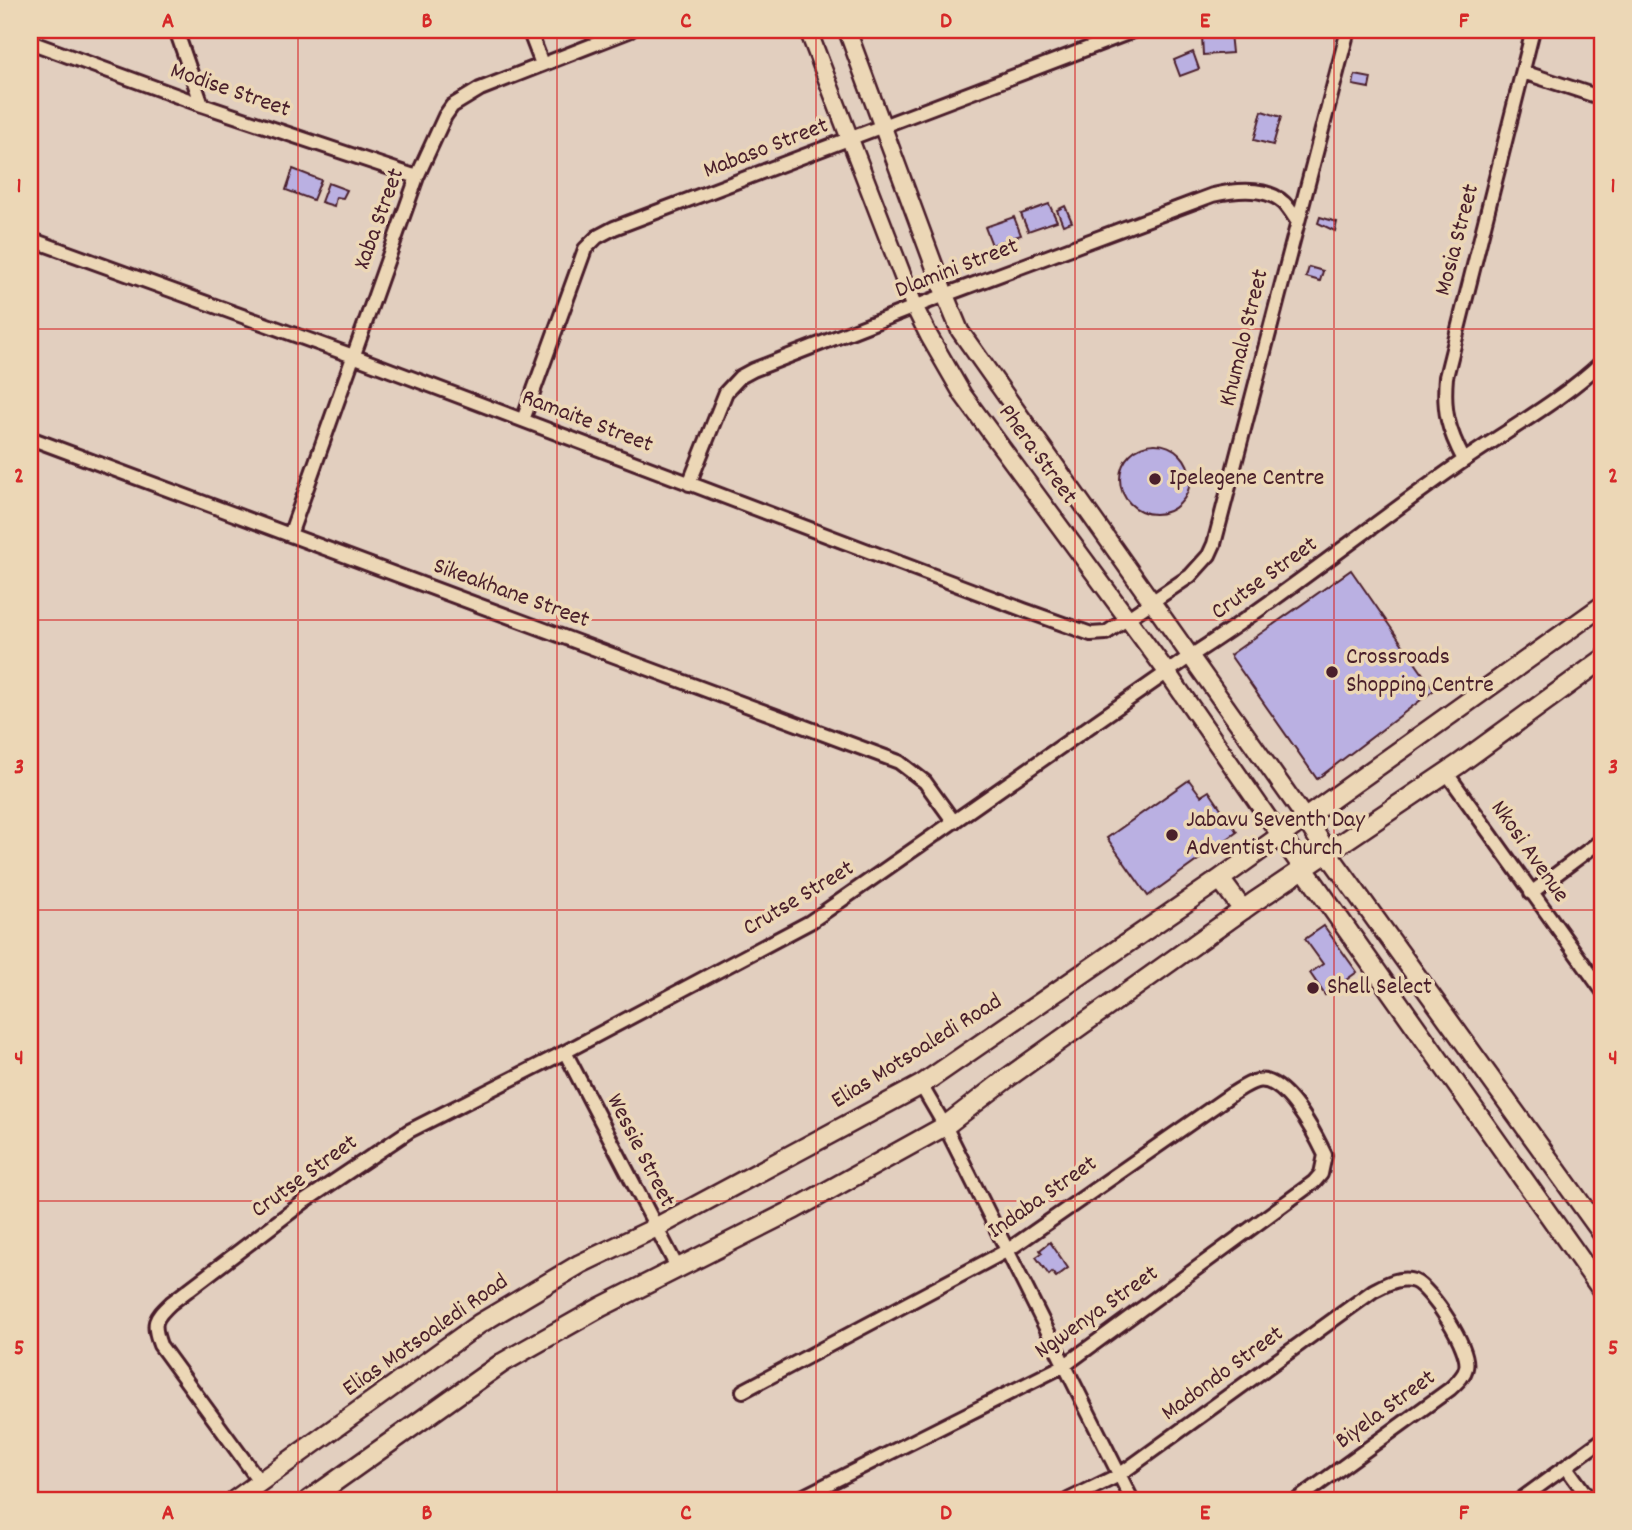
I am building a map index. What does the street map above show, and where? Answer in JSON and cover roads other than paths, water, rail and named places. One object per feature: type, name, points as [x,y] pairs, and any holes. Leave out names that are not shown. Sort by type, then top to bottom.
[{"type":"main road","name":"Elias Motsoaledi Road","points":[[235,1500],[479,1324],[580,1264],[655,1228],[921,1085],[1220,879],[1602,606]]},
{"type":"main road","points":[[309,1500],[502,1363],[601,1307],[795,1209],[945,1126],[1006,1079],[1243,910],[1446,772],[1602,660]]},
{"type":"main road","name":"Phera Street","points":[[1305,818],[1602,1233]]},
{"type":"main road","name":"Phera Street","points":[[1280,835],[1602,1290]]},
{"type":"main road","points":[[1220,879],[1243,910]]},
{"type":"main road","points":[[1380,975],[1403,957]]},
{"type":"street","points":[[176,30],[202,105]]},
{"type":"street","points":[[529,30],[542,64]]},
{"type":"street","name":"Xaba Street","points":[[290,535],[417,177],[445,116],[452,106],[480,89],[631,30]]},
{"type":"street","name":"Phera Street","points":[[808,30],[915,308],[963,395],[1167,673],[1280,835]]},
{"type":"street","name":"Phera Street","points":[[847,30],[960,331],[1305,818]]},
{"type":"street","name":"Mabaso Street","points":[[523,420],[585,249],[590,242],[614,228],[1136,30]]},
{"type":"street","name":"Khumalo Street","points":[[1126,618],[1190,576],[1209,555],[1214,544],[1346,30]]},
{"type":"street","name":"Mosia Street","points":[[1464,460],[1447,423],[1444,400],[1446,377],[1533,30]]},
{"type":"street","name":"Modise Street","points":[[30,42],[202,105],[417,177]]},
{"type":"street","points":[[1523,72],[1602,98]]},
{"type":"street","name":"Dlamini Street","points":[[689,484],[726,392],[740,377],[752,370],[1213,195],[1241,191],[1266,193],[1284,203],[1297,221]]},
{"type":"street","name":"Ramaite Street","points":[[30,239],[353,356],[1081,631],[1091,634],[1107,633],[1126,618]]},
{"type":"street","name":"Crutse Street","points":[[260,1482],[160,1345],[155,1324],[158,1315],[171,1303],[305,1202],[409,1131],[810,922],[1189,657],[1250,618],[1464,460],[1533,415],[1602,362]]},
{"type":"street","name":"Sikeakhane Street","points":[[30,438],[899,762],[925,782],[954,822]]},
{"type":"street","name":"Nkosi Avenue","points":[[1446,772],[1602,990]]},
{"type":"street","points":[[1531,892],[1602,840]]},
{"type":"street","name":"Wessie Street","points":[[565,1052],[678,1269]]},
{"type":"street","name":"Indaba Street","points":[[743,1391],[1008,1250],[1221,1102],[1256,1081],[1268,1082],[1281,1089],[1298,1109],[1325,1155],[1324,1166]]},
{"type":"street","points":[[921,1085],[945,1126],[1132,1500]]},
{"type":"street","name":"Ngwenya Street","points":[[796,1500],[1065,1365],[1301,1192],[1321,1174],[1324,1166]]},
{"type":"street","name":"Madondo Street","points":[[1068,1500],[1119,1475],[1373,1291],[1401,1279]]},
{"type":"street","name":"Biyela Street","points":[[1297,1500],[1450,1390],[1466,1368],[1463,1344],[1425,1289],[1414,1281],[1401,1279]]},
{"type":"street","points":[[1521,1500],[1602,1440]]},
{"type":"street","points":[[1566,1467],[1590,1500]]},
{"type":"place","name":"Ipelegene Centre","points":[[1155,479]]},
{"type":"place","name":"Crossroads Shopping Centre","points":[[1332,672]]},
{"type":"place","name":"Jabavu Seventh Day Adventist Church","points":[[1172,835]]},
{"type":"place","name":"Shell Select","points":[[1313,988]]}]
